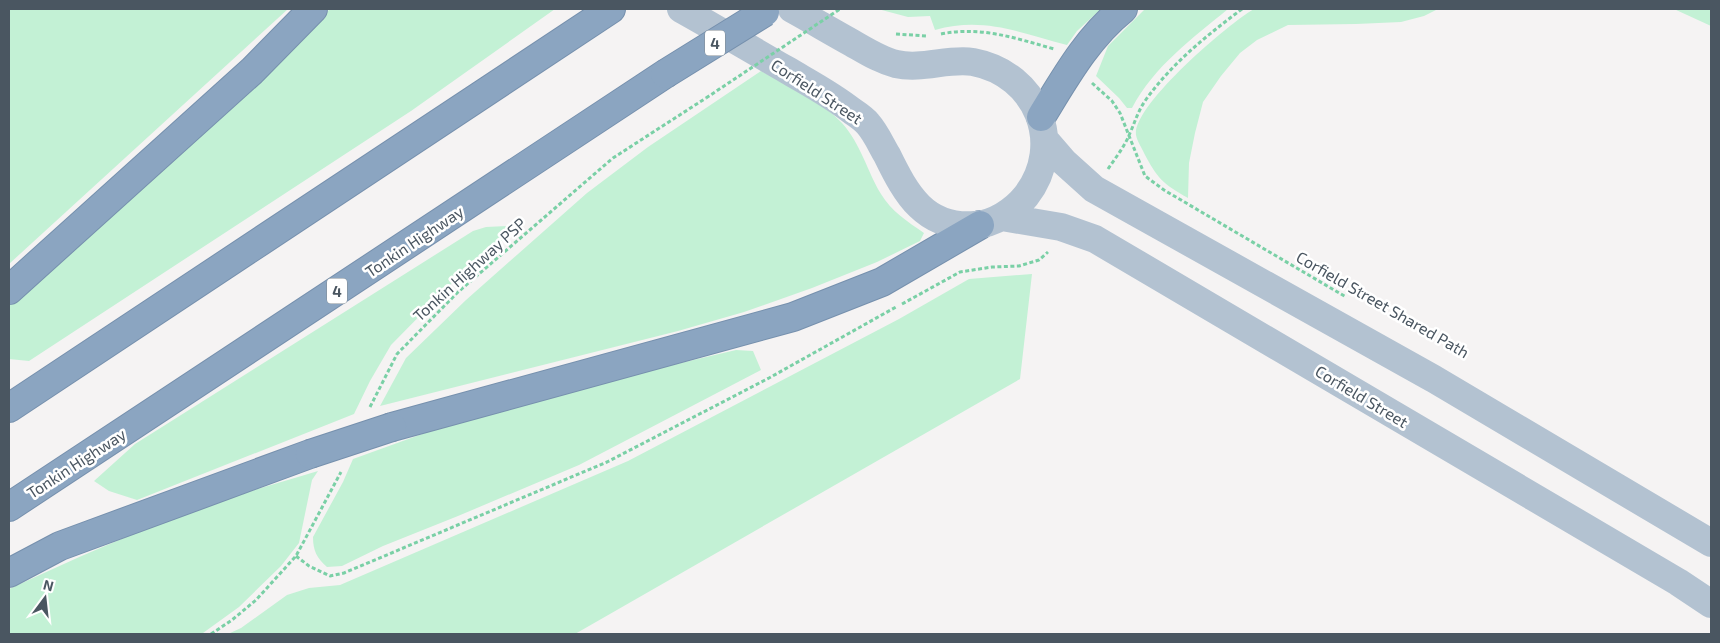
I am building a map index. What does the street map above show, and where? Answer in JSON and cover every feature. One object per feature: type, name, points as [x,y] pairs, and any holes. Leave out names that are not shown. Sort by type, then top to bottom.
[{"type":"highway","points":[[9,290],[252,71],[313,9]]},
{"type":"highway","points":[[9,408],[610,9]]},
{"type":"highway","name":"Tonkin Highway","points":[[9,507],[665,74],[770,9]]},
{"type":"highway","points":[[1043,128],[1086,46],[1123,9]]},
{"type":"highway","points":[[9,573],[60,546],[310,454],[392,427],[793,317],[882,282],[991,221]]},
{"type":"main road","name":"Corfield Street","points":[[682,9],[840,101],[868,124],[910,197],[925,212],[942,221],[960,226],[991,221],[1061,227],[1096,239],[1669,577],[1711,604]]},
{"type":"main road","points":[[792,9],[877,57],[897,64],[926,66],[971,62],[994,68],[1014,79],[1030,96],[1043,128],[1064,162],[1094,189],[1434,379],[1711,543]]},
{"type":"main road","points":[[991,221],[1020,203],[1035,184],[1043,163],[1043,128]]},
{"type":"path","name":"Tonkin Highway PSP","points":[[370,408],[397,354],[458,292],[613,158],[840,9]]},
{"type":"path","name":"Corfield Street Shared Path","points":[[1085,79],[1112,100],[1120,113],[1145,176],[1164,190],[1352,300]]},
{"type":"path","points":[[211,634],[256,600],[296,556],[344,466]]},
{"type":"green space","points":[[9,9],[288,9],[9,264]]},
{"type":"green space","points":[[330,9],[555,9],[411,111],[29,361],[9,359],[9,306],[210,125]]},
{"type":"green space","points":[[878,9],[1101,9],[1077,31],[1067,45],[1018,31],[986,25],[953,26],[935,30],[930,16],[908,17]]},
{"type":"green space","points":[[1145,9],[1228,9],[1175,54],[1151,79],[1132,108],[1127,108],[1096,76],[1108,46]]},
{"type":"green space","points":[[1254,9],[1438,9],[1424,16],[1401,22],[1288,25],[1257,40],[1240,53],[1203,102],[1189,163],[1188,198],[1172,189],[1153,169],[1136,135],[1139,122],[1149,105],[1184,66],[1224,31]]},
{"type":"green space","points":[[1674,9],[1711,9],[1711,26]]},
{"type":"green space","points":[[761,71],[814,100],[842,123],[849,131],[885,200],[900,216],[924,233],[920,241],[877,262],[744,312],[678,331],[380,406],[406,358],[466,300],[587,193],[648,147]]},
{"type":"green space","points":[[507,226],[506,236],[497,247],[457,278],[391,345],[354,414],[137,500],[109,491],[94,481],[135,444],[473,231],[486,227]]},
{"type":"green space","points":[[1032,274],[1020,379],[575,634],[228,634],[241,628],[287,595],[309,588],[340,585],[628,461],[899,319],[969,279]]},
{"type":"green space","points":[[736,350],[753,351],[761,370],[579,465],[383,546],[342,566],[327,567],[316,554],[313,537],[343,482],[353,459],[483,412],[523,400]]},
{"type":"green space","points":[[318,471],[312,480],[299,543],[281,566],[239,607],[203,633],[9,634],[9,589],[166,521],[232,497]]}]
